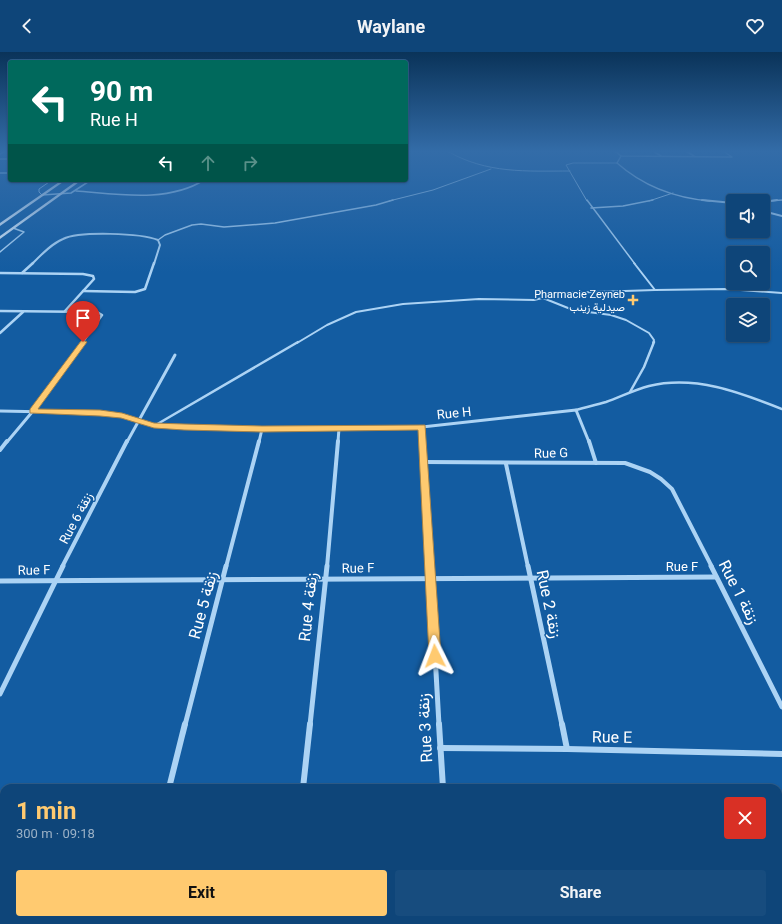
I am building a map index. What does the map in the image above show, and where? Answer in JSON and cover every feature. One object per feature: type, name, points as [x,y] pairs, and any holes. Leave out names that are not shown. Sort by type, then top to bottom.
[{"type":"main road","points":[[0,224],[47,192]]},
{"type":"main road","points":[[0,238],[63,192]]},
{"type":"street","points":[[42,195],[58,195],[73,192]]},
{"type":"street","points":[[87,192],[124,194],[172,192]]},
{"type":"street","points":[[669,192],[688,198],[726,205]]},
{"type":"street","points":[[770,201],[782,200]]},
{"type":"street","points":[[717,203],[726,203]]},
{"type":"street","points":[[770,213],[782,216]]},
{"type":"street","points":[[22,273],[62,239],[70,236],[85,234],[144,237],[158,240],[160,245],[145,289],[135,292],[83,292]]},
{"type":"street","points":[[0,273],[91,275],[94,279],[65,311]]},
{"type":"street","points":[[0,311],[97,312],[102,315],[32,411],[0,450]]},
{"type":"street","points":[[0,333],[23,311]]},
{"type":"street","name":"Rue 6 زنقة","points":[[0,694],[56,581],[175,355]]},
{"type":"street","points":[[576,410],[591,446],[596,463]]},
{"type":"street","name":"Rue H","points":[[0,411],[100,413],[122,416],[154,426],[262,429],[422,427],[576,410]]},
{"type":"street","name":"Rue 3 زنقة","points":[[422,427],[443,784]]},
{"type":"street","name":"Rue 4 زنقة","points":[[303,784],[326,580],[339,428]]},
{"type":"street","name":"Rue 5 زنقة","points":[[171,784],[262,429]]},
{"type":"street","name":"Rue G","points":[[423,462],[506,464],[625,463],[653,472],[664,480],[672,489]]},
{"type":"street","name":"Rue 2 زنقة","points":[[506,464],[567,749]]},
{"type":"street","name":"Rue 1 زنقة","points":[[672,489],[782,707]]},
{"type":"street","name":"Rue F","points":[[0,581],[716,577]]},
{"type":"street","name":"Rue E","points":[[440,748],[567,749],[782,754]]},
{"type":"lane","points":[[39,192],[42,195]]},
{"type":"lane","points":[[158,240],[165,235],[192,225],[224,227],[290,221],[395,200],[427,192]]},
{"type":"lane","points":[[582,192],[591,208],[655,290]]},
{"type":"lane","points":[[591,208],[642,203],[673,193]]},
{"type":"lane","points":[[0,252],[24,232],[12,228]]},
{"type":"lane","points":[[154,426],[328,325],[356,312],[403,304],[480,299],[517,300],[543,298],[564,294],[655,290],[728,289],[782,294]]},
{"type":"lane","points":[[543,298],[573,310],[611,315],[626,320],[649,333],[654,340],[652,349],[639,378],[630,392]]},
{"type":"lane","points":[[576,410],[605,402],[654,384],[673,382],[715,385],[782,409]]},
{"type":"place","name":"Pharmacie Zeyneb صيدلية زينب","points":[[633,300]]},
{"type":"route","points":[[83,342],[32,411],[100,413],[122,416],[154,426],[262,429],[422,427],[435,656]]}]
